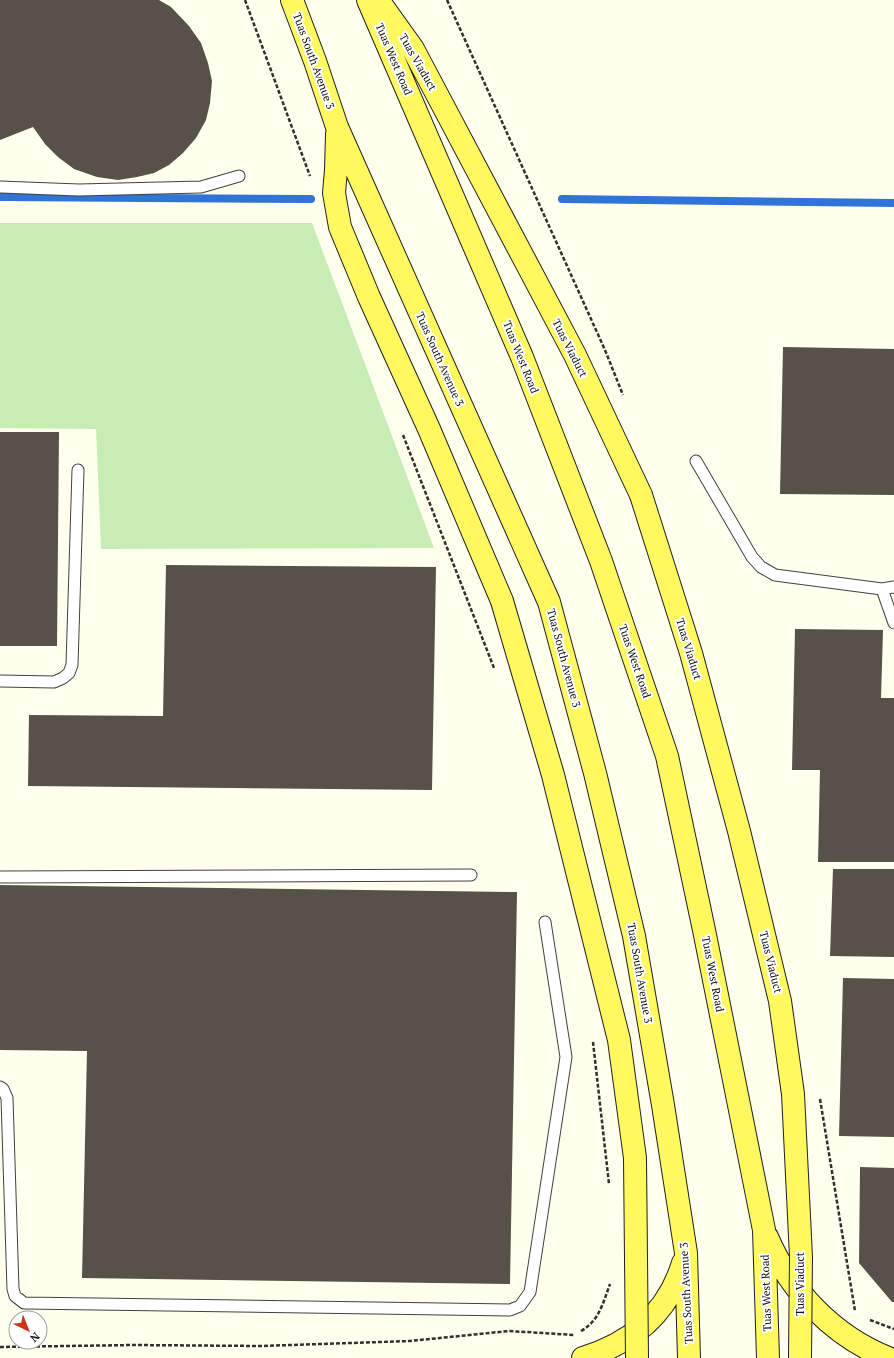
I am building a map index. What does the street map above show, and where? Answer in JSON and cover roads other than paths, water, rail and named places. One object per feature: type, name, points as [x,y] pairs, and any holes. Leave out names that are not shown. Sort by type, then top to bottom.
[{"type":"main road","name":"Tuas South Avenue 3","points":[[292,0],[315,61],[337,127],[549,602],[595,773],[634,936],[686,1252],[689,1358]]},
{"type":"main road","name":"Tuas West Road","points":[[368,0],[522,357],[601,561],[667,756],[704,930],[764,1230],[768,1358]]},
{"type":"main road","name":"Tuas Viaduct","points":[[378,0],[413,49],[575,355],[640,495],[691,653],[739,831],[780,1001],[792,1094],[801,1257],[800,1358]]},
{"type":"main road","points":[[337,127],[334,193],[340,227],[369,297],[429,429],[502,601],[553,775],[619,1040],[635,1158],[637,1358]]},
{"type":"main road","points":[[764,1230],[773,1251],[784,1270],[811,1305],[827,1321],[845,1334],[864,1346],[888,1358]]},
{"type":"main road","points":[[583,1358],[602,1352],[619,1344],[650,1320],[673,1289],[686,1252]]},
{"type":"lane","points":[[0,187],[79,190],[201,187],[239,176]]},
{"type":"lane","points":[[696,461],[752,556],[761,567],[775,575],[882,589],[894,587]]},
{"type":"lane","points":[[0,681],[54,682],[63,678],[69,673],[72,665],[78,470]]},
{"type":"lane","points":[[882,589],[894,622]]},
{"type":"lane","points":[[0,877],[470,875]]},
{"type":"lane","points":[[0,1087],[3,1089],[7,1098],[13,1289],[15,1296],[24,1303],[510,1310],[520,1306],[530,1292],[566,1057],[545,922]]},
{"type":"waterway","points":[[0,197],[311,199]]},
{"type":"waterway","points":[[562,199],[894,203]]}]
